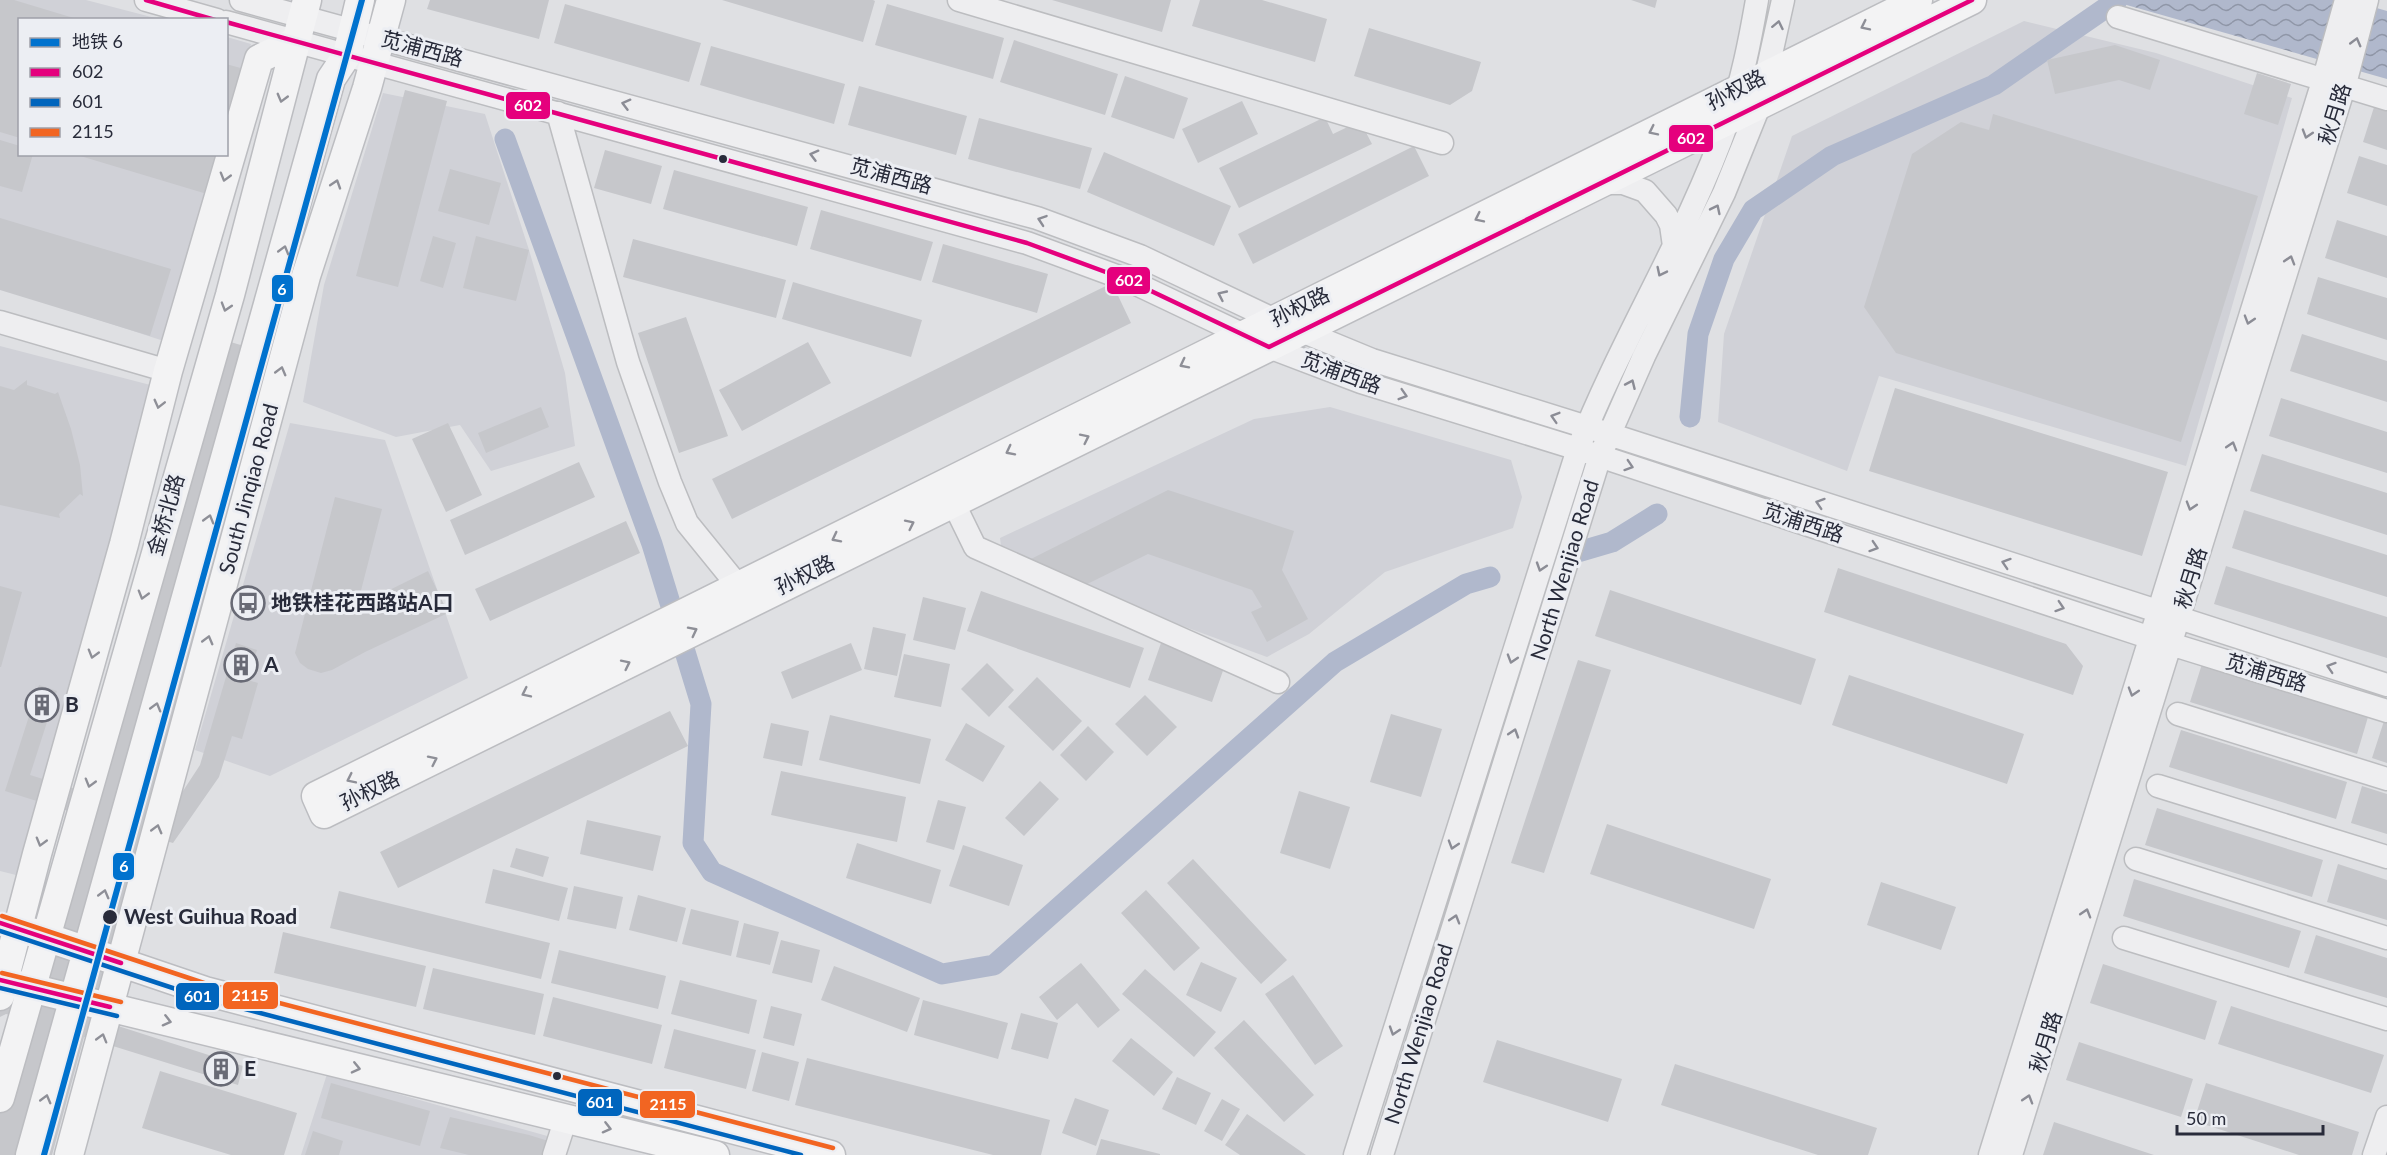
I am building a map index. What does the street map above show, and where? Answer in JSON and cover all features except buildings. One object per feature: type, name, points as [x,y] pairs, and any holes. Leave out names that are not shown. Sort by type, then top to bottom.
[{"type":"main road","name":"金桥北路","points":[[73,998],[89,951],[332,79],[364,47],[360,0]]},
{"type":"main road","name":"South Jinqiao Road","points":[[69,1155],[306,276],[364,47],[391,0]]},
{"type":"main road","name":"孙权路","points":[[657,638],[316,796],[324,814],[657,638],[726,600],[1243,334],[1302,332],[1729,119],[1768,74],[1918,0]]},
{"type":"main road","name":"孙权路","points":[[726,600],[953,502],[1272,333],[1748,97],[1972,0]]},
{"type":"main road","name":"金桥北路","points":[[9,926],[124,544],[168,371],[259,58],[302,19]]},
{"type":"main road","name":"金桥北路","points":[[32,988],[230,295],[302,19]]},
{"type":"main road","points":[[264,320],[306,276]]},
{"type":"main road","points":[[715,1155],[32,988],[1,986],[9,926],[205,991],[831,1155]]},
{"type":"main road","points":[[0,1098],[32,988]]},
{"type":"main road","points":[[30,1155],[73,998]]},
{"type":"street","points":[[146,0],[211,18]]},
{"type":"street","points":[[241,0],[302,19]]},
{"type":"street","points":[[959,0],[1442,143]]},
{"type":"street","name":"North Wenjiao Road","points":[[1382,1155],[1600,456],[1644,356],[1724,193],[1748,97],[1757,0]]},
{"type":"street","points":[[1768,74],[1783,0]]},
{"type":"street","name":"秋月路","points":[[2334,82],[2346,0]]},
{"type":"street","name":"秋月路","points":[[2011,1155],[2168,615],[2334,82],[2367,0]]},
{"type":"street","points":[[2118,17],[2387,99]]},
{"type":"street","name":"苋浦西路","points":[[228,22],[302,19],[364,47],[558,113],[1027,243],[1130,281],[1243,334]]},
{"type":"street","name":"苋浦西路","points":[[364,47],[1037,218],[1140,256],[1361,382],[1600,456],[2160,641],[2387,711]]},
{"type":"street","points":[[558,113],[628,362],[670,482],[687,523],[726,600]]},
{"type":"street","name":"North Wenjiao Road","points":[[1355,1155],[1578,449],[1700,192],[1729,119]]},
{"type":"street","points":[[1600,183],[1623,183],[1645,191],[1666,215],[1671,225],[1674,246]]},
{"type":"street","points":[[0,322],[168,371]]},
{"type":"street","name":"苋浦西路","points":[[1302,332],[1372,360],[2387,685]]},
{"type":"street","points":[[953,502],[975,547],[1278,682]]},
{"type":"street","name":"秋月路","points":[[1990,1155],[2160,641]]},
{"type":"street","points":[[2178,714],[2387,779]]},
{"type":"street","points":[[2158,786],[2387,857]]},
{"type":"street","points":[[2136,859],[2387,938]]},
{"type":"street","points":[[2124,938],[2387,1019]]},
{"type":"street","points":[[2374,1155],[2387,1117]]},
{"type":"street","points":[[554,1155],[566,1118]]},
{"type":"shaded area","points":[[0,0],[86,0],[155,18],[18,18],[18,156],[221,156],[170,343],[0,288]]},
{"type":"shaded area","points":[[2024,21],[2156,53],[2292,98],[2186,466],[1879,376],[1847,471],[1718,422],[1724,334],[1792,136]]},
{"type":"shaded area","points":[[228,37],[251,44],[228,129]]},
{"type":"shaded area","points":[[383,93],[485,114],[529,250],[565,373],[575,446],[491,471],[460,425],[396,437],[303,402],[324,285]]},
{"type":"shaded area","points":[[0,346],[162,388],[28,878],[0,871]]},
{"type":"shaded area","points":[[1330,407],[1511,460],[1522,497],[1513,528],[1385,572],[1309,634],[1267,657],[1003,560],[1000,538],[1254,419]]},
{"type":"shaded area","points":[[290,423],[385,440],[468,678],[270,776],[195,750]]},
{"type":"shaded area","points":[[327,1074],[558,1139],[553,1155],[301,1155]]},
{"type":"water","points":[[2109,0],[2349,0],[2387,11],[2387,79]]},
{"type":"waterway","points":[[1690,417],[1698,334],[1724,259],[1753,210],[1832,156],[1994,85],[2117,0]]},
{"type":"waterway","points":[[505,139],[652,544],[701,704],[693,843],[712,872],[942,974],[994,965],[1335,662],[1466,584],[1490,577]]},
{"type":"waterway","points":[[1578,552],[1612,542],[1657,514]]},
{"type":"metro line","name":"6","points":[[44,1155],[362,0]]},
{"type":"transit line","name":"602","points":[[146,0],[208,18]]},
{"type":"transit line","name":"602","points":[[228,23],[1027,243],[1130,281],[1269,347],[1972,0]]},
{"type":"transit line","name":"2115","points":[[2,916],[207,984],[833,1148]]},
{"type":"transit line","name":"602","points":[[0,923],[121,963]]},
{"type":"transit line","name":"601","points":[[0,931],[203,998],[801,1155]]},
{"type":"transit line","name":"2115","points":[[2,973],[121,1002]]},
{"type":"transit line","name":"602","points":[[0,980],[110,1007]]},
{"type":"transit line","name":"601","points":[[0,988],[117,1016]]},
{"type":"place","name":"地铁桂花西路站A口","points":[[248,603]]},
{"type":"place","name":"A","points":[[241,665]]},
{"type":"place","name":"B","points":[[42,705]]},
{"type":"place","name":"West Guihua Road","points":[[110,917]]},
{"type":"place","name":"E","points":[[221,1069]]}]
